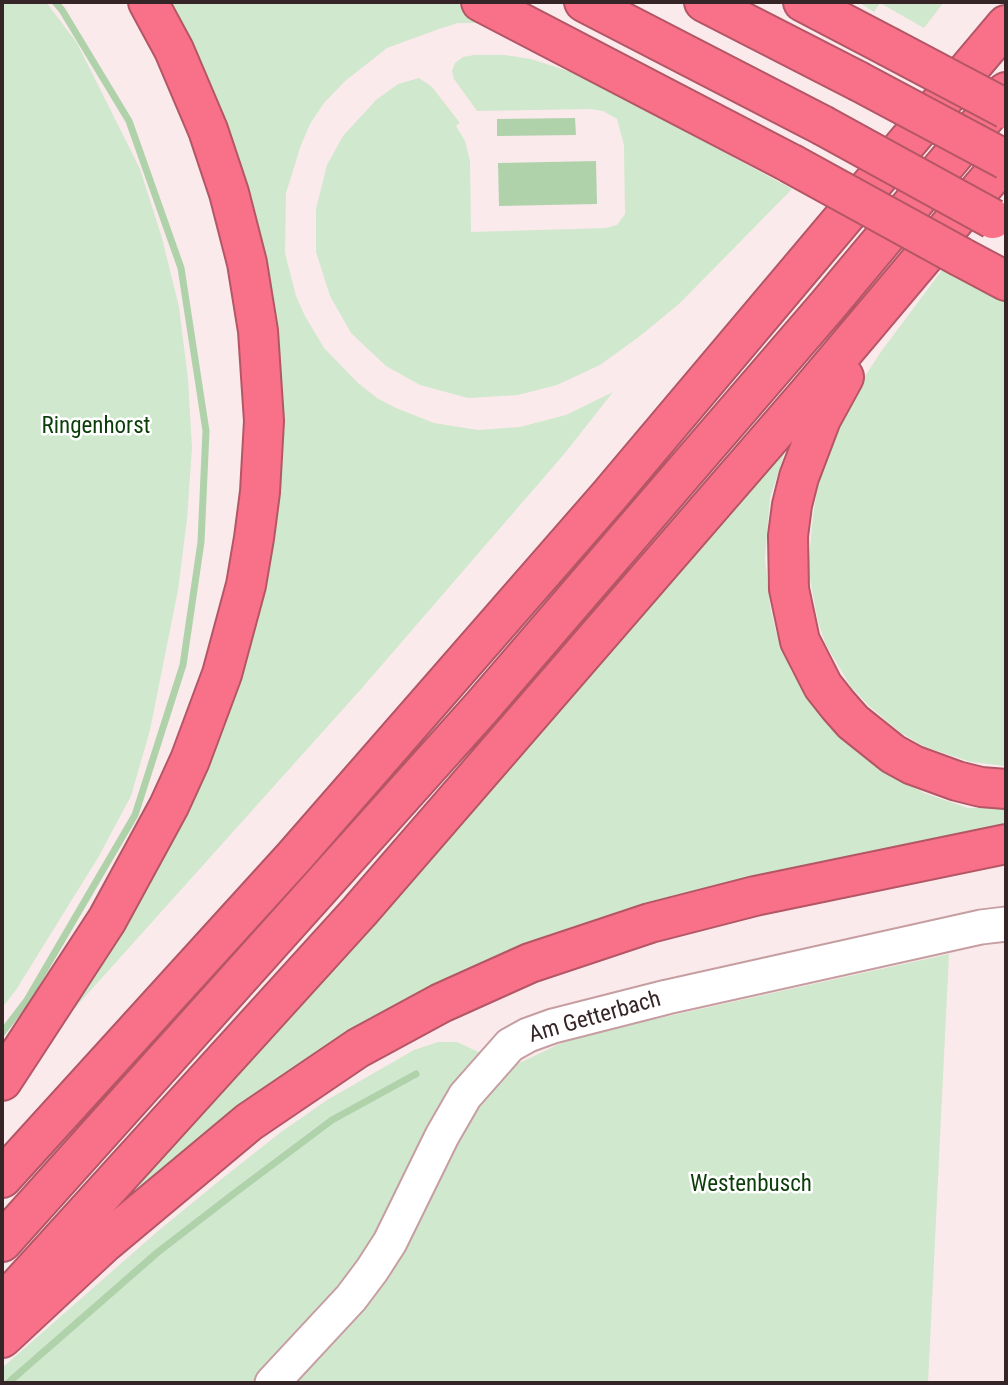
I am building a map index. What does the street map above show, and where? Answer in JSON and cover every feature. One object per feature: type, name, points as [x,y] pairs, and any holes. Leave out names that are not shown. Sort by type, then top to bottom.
[{"type":"highway","points":[[2,1081],[107,920],[169,806],[190,760],[222,674],[243,597],[254,538],[264,421],[258,331],[247,262],[229,193],[208,130],[174,50],[148,2]]},
{"type":"highway","points":[[481,2],[790,163],[1006,281]]},
{"type":"highway","points":[[584,2],[822,125],[1000,223]]},
{"type":"highway","points":[[2,1305],[359,912],[807,395],[1006,160],[704,2]]},
{"type":"highway","points":[[943,102],[991,2]]},
{"type":"highway","points":[[806,3],[1006,109]]},
{"type":"highway","points":[[2,1178],[294,857],[439,692],[609,496],[1006,25]]},
{"type":"highway","points":[[2,1242],[481,708],[828,305],[1006,93]]},
{"type":"highway","points":[[893,293],[821,419],[799,477],[788,536],[789,589],[793,616],[800,640],[823,686],[853,722],[873,739],[893,754],[922,769],[969,784],[1006,789]]},
{"type":"highway","points":[[2,1338],[103,1244],[249,1122],[358,1048],[440,1003],[530,963],[650,923],[767,893],[1006,844]]},
{"type":"street","name":"Am Getterbach","points":[[272,1383],[351,1298],[372,1270],[390,1242],[442,1136],[465,1096],[510,1045],[553,1026],[667,997],[981,926],[1006,925]]},
{"type":"green space","name":"Ringenhorst","points":[[2,2],[46,2],[77,43],[140,169],[162,238],[179,307],[188,379],[192,448],[178,590],[150,730],[131,796],[99,856],[16,990],[2,1008]]},
{"type":"green space","points":[[159,2],[455,2],[487,19],[483,23],[458,23],[387,48],[344,82],[324,103],[310,124],[301,145],[286,193],[285,253],[296,296],[324,348],[358,383],[396,408],[434,423],[478,430],[520,427],[566,415],[613,392],[565,453],[362,688],[48,1038],[146,878],[272,427]]},
{"type":"green space","points":[[858,2],[944,2],[924,28],[880,3],[874,12]]},
{"type":"green space","points":[[505,55],[531,59],[583,76],[792,189],[680,303],[600,365],[557,385],[518,395],[468,398],[420,385],[386,366],[351,333],[330,296],[316,252],[316,209],[327,165],[343,136],[376,100],[398,84],[419,78],[432,87],[460,123],[456,126],[465,141],[470,161],[471,232],[606,228],[617,225],[625,214],[624,145],[617,119],[603,111],[591,109],[477,111],[454,79],[452,71],[455,63],[463,57]]},
{"type":"green space","points":[[942,270],[1006,301],[1006,766],[971,762],[925,747],[901,733],[869,706],[851,687],[826,645],[818,622],[808,569],[818,484],[837,433],[860,384]]},
{"type":"green space","points":[[786,448],[770,498],[765,558],[770,606],[776,632],[792,672],[818,712],[858,753],[886,773],[924,793],[968,808],[1006,808],[1006,833],[541,948],[89,1236],[152,1170],[540,734]]},
{"type":"green space","name":"Westenbusch","points":[[949,954],[928,1383],[2,1383],[2,1368],[219,1181],[327,1100],[414,1050],[438,1042],[457,1042],[511,1067],[574,1037]]},
{"type":"shaded area","points":[[575,118],[576,135],[497,136],[497,119]]},
{"type":"shaded area","points":[[596,161],[597,204],[499,206],[498,163]]},
{"type":"waterway","points":[[2,1033],[27,1000],[135,815],[183,665],[201,542],[206,431],[181,268],[129,121],[55,2]]},
{"type":"waterway","points":[[8,1383],[158,1252],[232,1195],[332,1120],[416,1074]]}]
